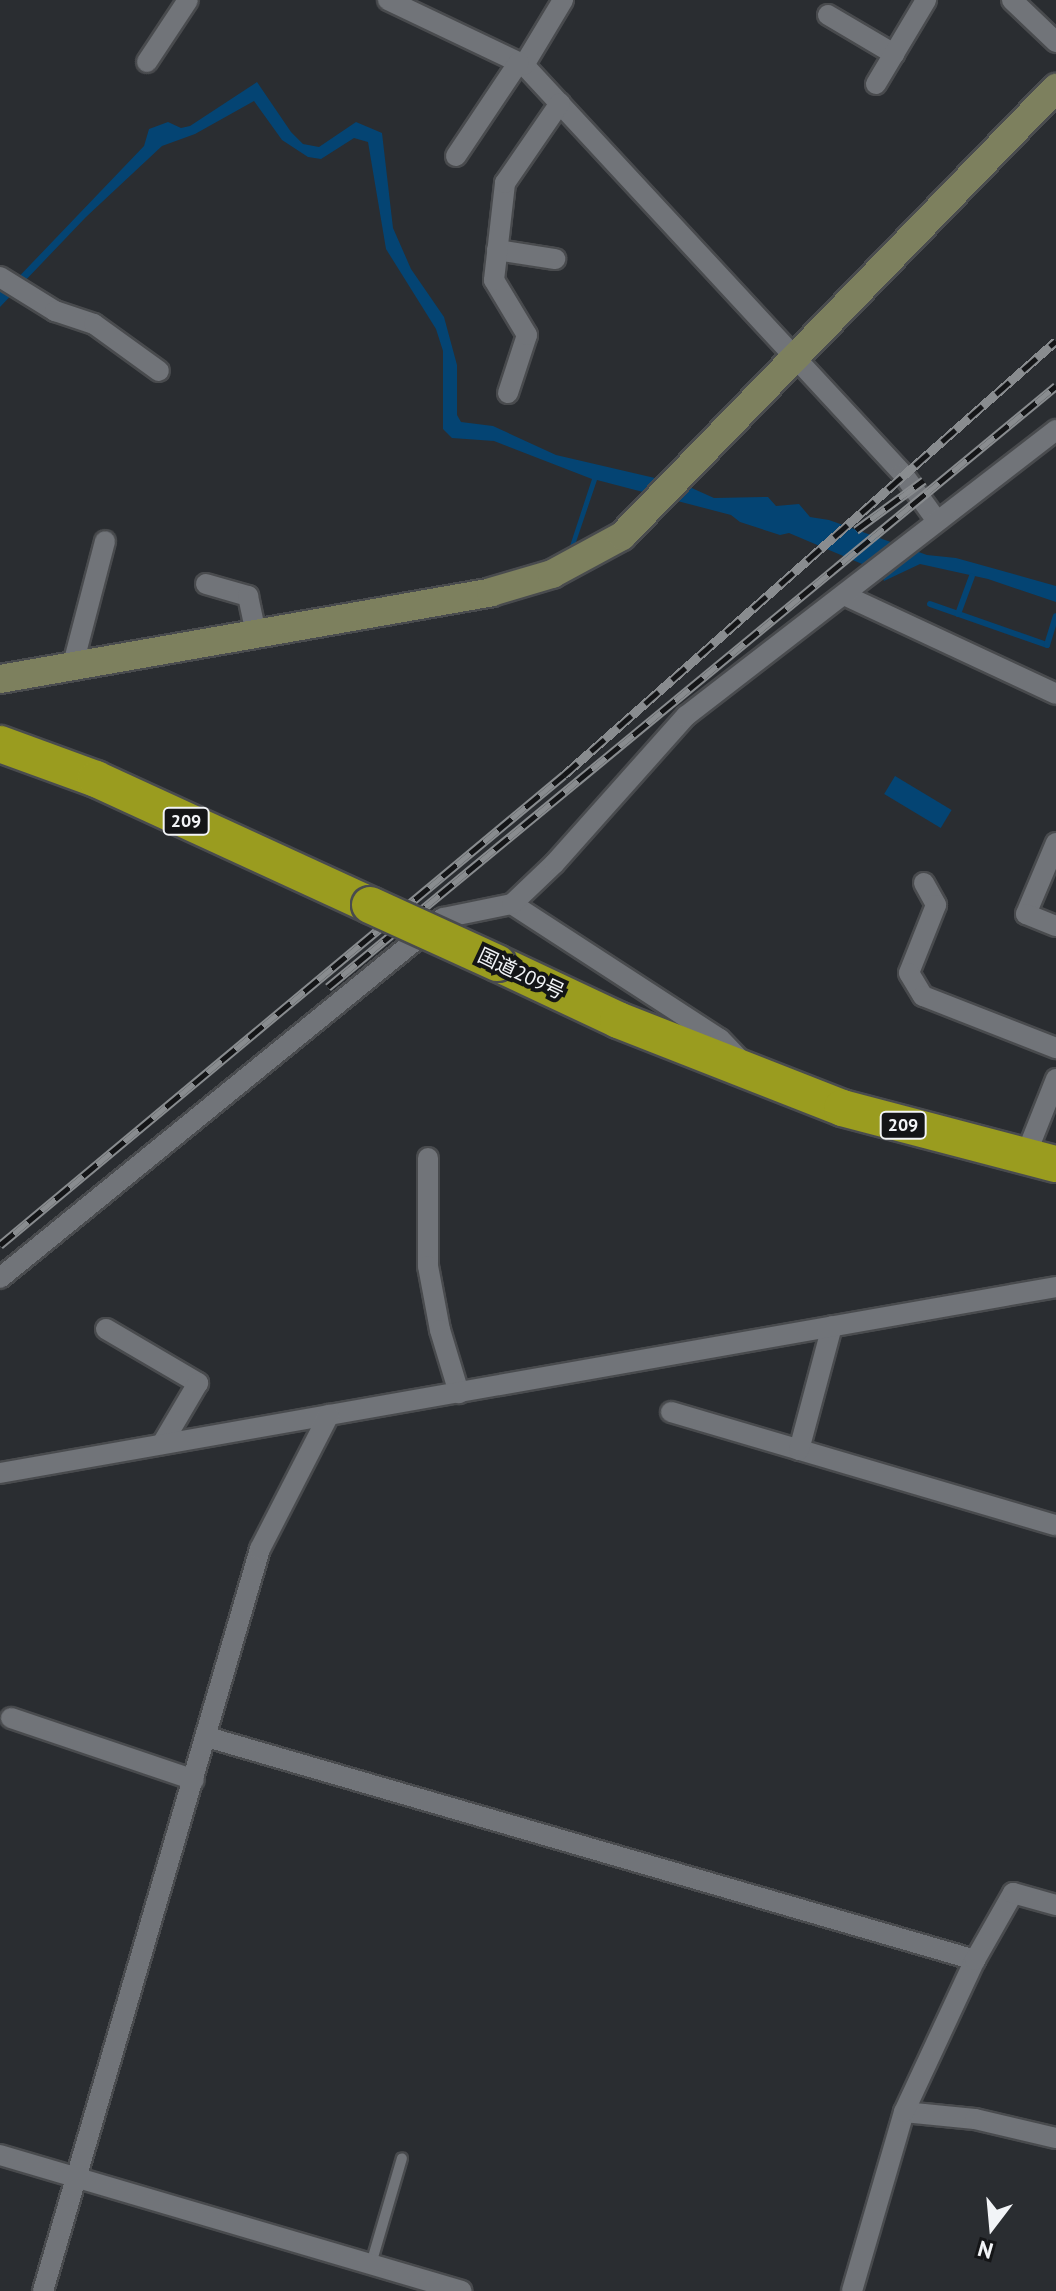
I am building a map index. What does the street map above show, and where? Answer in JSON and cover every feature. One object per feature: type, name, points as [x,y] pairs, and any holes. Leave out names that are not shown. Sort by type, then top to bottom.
[{"type":"highway","name":"国道209号","points":[[0,744],[96,779],[618,1020],[842,1108],[1040,1161]]},
{"type":"street","points":[[147,62],[188,0]]},
{"type":"street","points":[[388,0],[522,64],[903,474],[937,521]]},
{"type":"street","points":[[456,156],[563,0]]},
{"type":"street","points":[[1012,0],[1056,42]]},
{"type":"street","points":[[876,84],[922,2]]},
{"type":"street","points":[[828,15],[894,54]]},
{"type":"street","points":[[0,679],[491,592],[552,574],[622,536],[1056,88]]},
{"type":"street","points":[[508,393],[527,335],[494,280],[505,183],[560,103]]},
{"type":"street","points":[[497,250],[555,259]]},
{"type":"street","points":[[0,277],[55,311],[94,324],[159,371]]},
{"type":"street","points":[[0,1278],[443,918],[512,904],[555,863],[686,716],[1056,430]]},
{"type":"street","points":[[72,668],[105,541]]},
{"type":"street","points":[[206,584],[248,596],[256,634]]},
{"type":"street","points":[[844,595],[1056,694]]},
{"type":"street","points":[[1056,843],[1026,914],[1056,926]]},
{"type":"street","points":[[924,883],[936,905],[909,973],[923,996],[1056,1048]]},
{"type":"street","points":[[512,904],[720,1039],[753,1074]]},
{"type":"street","points":[[1040,1161],[1056,1079]]},
{"type":"street","points":[[428,1158],[428,1266],[440,1330],[459,1393]]},
{"type":"street","points":[[0,1473],[1056,1287]]},
{"type":"street","points":[[799,1450],[832,1326]]},
{"type":"street","points":[[106,1329],[198,1383],[162,1444]]},
{"type":"street","points":[[671,1412],[1056,1525]]},
{"type":"street","points":[[43,2291],[260,1549],[329,1415]]},
{"type":"street","points":[[11,1718],[194,1780]]},
{"type":"street","points":[[207,1737],[975,1960]]},
{"type":"street","points":[[852,2291],[904,2112],[932,2045],[975,1960],[1013,1893],[1056,1905]]},
{"type":"street","points":[[904,2112],[975,2119],[1056,2138]]},
{"type":"street","points":[[0,2155],[461,2291]]},
{"type":"lane","points":[[371,2264],[402,2158]]},
{"type":"water","points":[[257,82],[291,132],[303,144],[319,147],[356,122],[382,133],[393,228],[411,269],[444,317],[457,365],[457,415],[461,422],[493,426],[556,455],[685,485],[714,498],[768,497],[776,506],[799,504],[810,517],[829,520],[927,555],[956,558],[1056,586],[1056,602],[988,579],[920,564],[884,581],[881,572],[789,533],[780,535],[740,522],[731,515],[597,480],[574,548],[568,552],[592,479],[494,441],[452,438],[443,429],[443,351],[436,329],[386,249],[368,142],[354,138],[321,159],[308,157],[282,140],[254,101],[195,134],[162,146],[86,217],[0,307],[0,282],[9,287],[144,146],[149,129],[168,122],[181,128],[190,126]]},
{"type":"water","points":[[895,776],[952,810],[941,828],[884,794]]},
{"type":"waterway","points":[[958,614],[972,576]]},
{"type":"waterway","points":[[930,604],[1047,645],[1056,616]]},
{"type":"railway","points":[[0,1245],[564,775],[1056,341]]},
{"type":"railway","points":[[328,987],[1056,386]]},
{"type":"railway","points":[[856,530],[924,480]]}]
